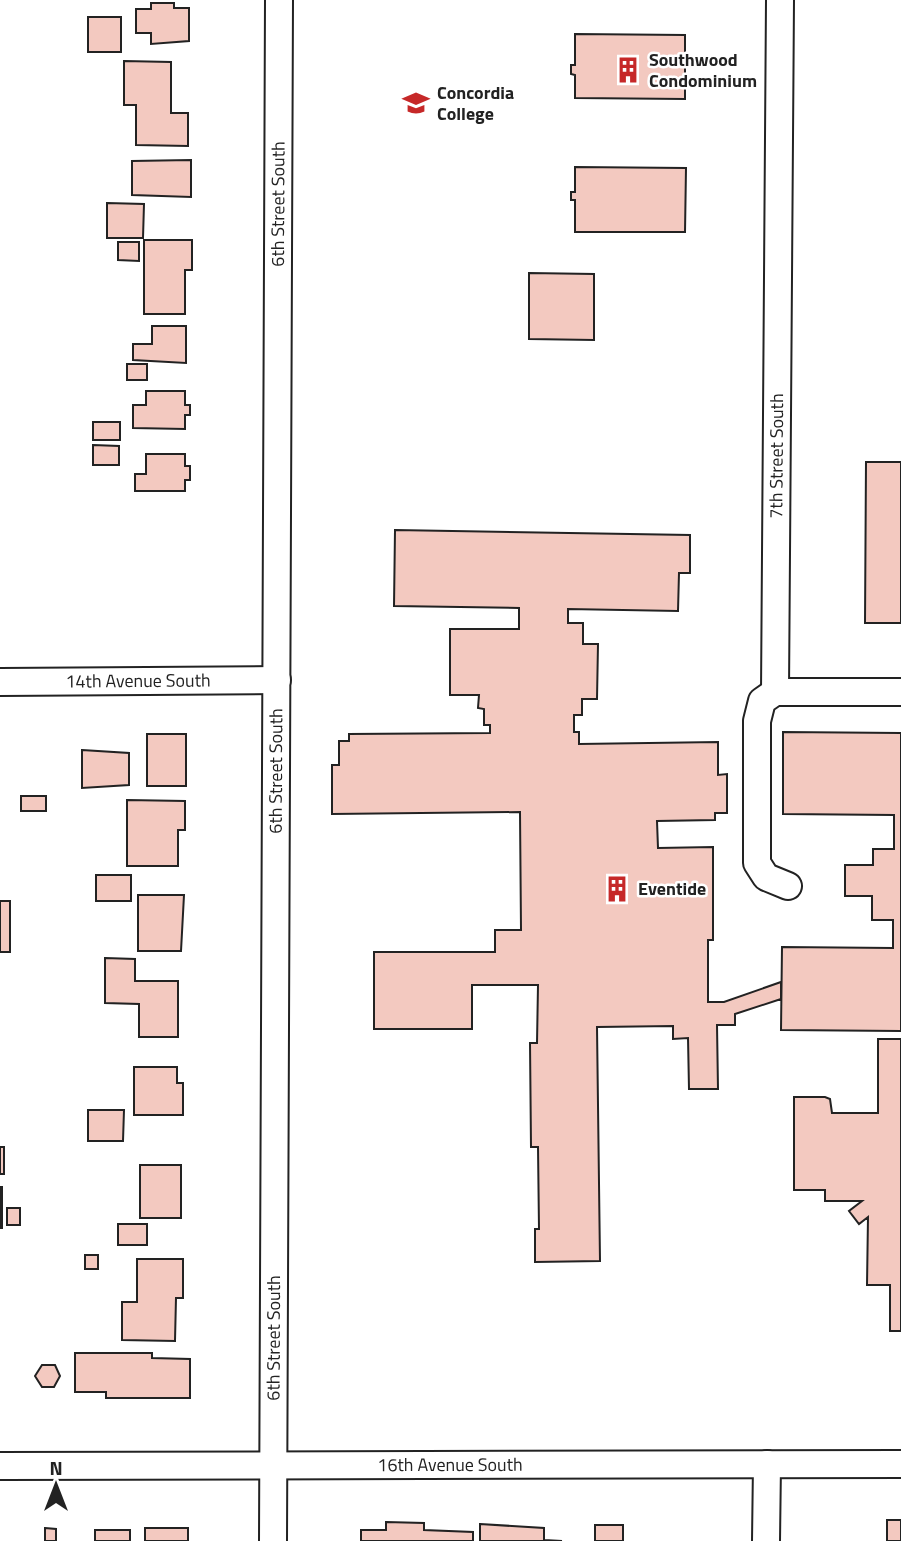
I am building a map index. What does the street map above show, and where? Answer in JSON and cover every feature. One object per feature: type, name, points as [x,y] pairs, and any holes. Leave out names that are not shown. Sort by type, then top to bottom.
[{"type":"street","name":"6th Street South","points":[[273,1541],[279,0]]},
{"type":"street","name":"7th Street South","points":[[775,692],[780,0]]},
{"type":"street","name":"14th Avenue South","points":[[0,682],[277,680]]},
{"type":"street","points":[[788,886],[766,877],[757,863],[757,721],[762,701],[775,692],[901,692]]},
{"type":"street","points":[[766,1541],[767,1464]]},
{"type":"street","name":"16th Avenue South","points":[[0,1466],[901,1464]]},
{"type":"building","points":[[151,3],[174,3],[174,8],[189,8],[189,41],[151,44],[151,33],[136,33],[136,9],[151,9]]},
{"type":"building","points":[[88,17],[121,17],[121,52],[88,52]]},
{"type":"building","name":"Southwood Condominium","points":[[575,34],[685,35],[685,99],[575,98],[575,75],[571,74],[571,65],[575,65]]},
{"type":"building","points":[[124,61],[171,62],[171,113],[188,113],[188,146],[136,145],[136,105],[124,105]]},
{"type":"building","points":[[191,160],[191,197],[132,195],[132,161]]},
{"type":"building","points":[[575,167],[686,168],[685,232],[575,232],[575,200],[571,200],[571,192],[575,192]]},
{"type":"building","points":[[107,203],[144,204],[143,238],[107,238]]},
{"type":"building","points":[[144,240],[192,240],[192,270],[185,270],[185,314],[144,314]]},
{"type":"building","points":[[118,242],[139,242],[139,261],[118,260]]},
{"type":"building","points":[[529,273],[594,274],[594,340],[529,339]]},
{"type":"building","points":[[152,326],[186,326],[186,363],[133,360],[133,344],[152,344]]},
{"type":"building","points":[[127,364],[147,364],[147,380],[127,380]]},
{"type":"building","points":[[146,391],[185,391],[185,405],[190,405],[190,415],[185,415],[185,429],[133,428],[133,405],[146,405]]},
{"type":"building","points":[[93,422],[120,422],[120,440],[93,440]]},
{"type":"building","points":[[93,445],[119,446],[119,465],[93,465]]},
{"type":"building","points":[[146,454],[185,454],[185,466],[190,466],[190,480],[185,480],[185,491],[135,491],[135,474],[146,474]]},
{"type":"building","points":[[866,462],[901,462],[901,623],[865,623]]},
{"type":"building","name":"Eventide","points":[[395,530],[690,535],[690,573],[679,573],[678,611],[568,609],[568,623],[583,623],[583,644],[598,644],[597,699],[582,699],[582,715],[574,715],[574,732],[579,732],[579,744],[718,742],[718,775],[727,774],[727,813],[715,813],[715,820],[657,821],[658,848],[713,847],[713,940],[708,940],[708,1002],[724,1002],[781,982],[781,999],[735,1014],[735,1025],[717,1025],[718,1089],[689,1089],[688,1038],[673,1039],[673,1026],[597,1027],[600,1261],[535,1262],[535,1229],[539,1229],[538,1147],[531,1147],[530,1043],[537,1043],[538,985],[472,985],[472,1029],[374,1029],[374,952],[495,952],[495,930],[521,930],[520,812],[332,814],[332,765],[339,765],[339,741],[349,741],[349,734],[490,733],[490,725],[484,725],[484,709],[478,708],[479,695],[450,695],[450,629],[519,629],[519,608],[394,606]]},
{"type":"building","points":[[783,732],[901,733],[901,1031],[781,1030],[782,947],[893,948],[893,920],[872,920],[872,896],[845,896],[845,865],[873,865],[873,849],[894,849],[894,815],[783,814]]},
{"type":"building","points":[[147,734],[186,734],[186,786],[147,786]]},
{"type":"building","points":[[82,750],[129,753],[129,785],[82,788]]},
{"type":"building","points":[[21,796],[46,796],[46,811],[21,811]]},
{"type":"building","points":[[127,800],[185,801],[185,830],[178,830],[178,866],[127,866]]},
{"type":"building","points":[[96,875],[131,875],[131,901],[96,901]]},
{"type":"building","points":[[138,895],[184,895],[181,951],[138,951]]},
{"type":"building","points":[[0,901],[10,901],[10,952],[0,952]]},
{"type":"building","points":[[105,958],[135,959],[135,981],[178,981],[178,1037],[139,1037],[139,1004],[105,1003]]},
{"type":"building","points":[[878,1039],[901,1039],[901,1331],[890,1331],[890,1285],[867,1285],[868,1217],[859,1224],[849,1211],[862,1201],[825,1201],[825,1190],[794,1190],[794,1097],[830,1099],[832,1113],[878,1113]]},
{"type":"building","points":[[134,1067],[177,1067],[177,1083],[183,1083],[183,1115],[134,1115]]},
{"type":"building","points":[[88,1110],[124,1110],[123,1141],[88,1141]]},
{"type":"building","points":[[0,1147],[4,1147],[4,1174],[0,1174]]},
{"type":"building","points":[[140,1165],[181,1165],[181,1218],[140,1218]]},
{"type":"building","points":[[2,1187],[2,1228],[0,1228]]},
{"type":"building","points":[[7,1208],[20,1208],[20,1225],[7,1225]]},
{"type":"building","points":[[118,1224],[147,1224],[147,1245],[118,1245]]},
{"type":"building","points":[[85,1255],[98,1255],[98,1269],[85,1269]]},
{"type":"building","points":[[137,1259],[183,1259],[183,1298],[176,1298],[175,1341],[122,1340],[122,1302],[137,1302]]},
{"type":"building","points":[[75,1353],[152,1353],[152,1358],[190,1359],[190,1398],[106,1398],[106,1392],[75,1392]]},
{"type":"building","points":[[42,1365],[55,1365],[60,1376],[54,1387],[42,1387],[35,1376]]},
{"type":"building","points":[[887,1520],[901,1520],[901,1541],[887,1541]]},
{"type":"building","points":[[386,1522],[424,1523],[424,1530],[473,1532],[473,1541],[361,1541],[361,1530],[386,1530]]},
{"type":"building","points":[[480,1524],[544,1528],[544,1540],[562,1541],[480,1541]]},
{"type":"building","points":[[595,1525],[623,1525],[623,1541],[595,1541]]},
{"type":"building","points":[[45,1528],[56,1529],[56,1541],[45,1541]]},
{"type":"building","points":[[145,1528],[188,1528],[188,1541],[145,1541]]},
{"type":"building","points":[[95,1530],[130,1530],[130,1541],[95,1541]]},
{"type":"place","name":"Southwood Condominium","points":[[628,70]]},
{"type":"place","name":"Concordia College","points":[[416,103]]},
{"type":"place","name":"Eventide","points":[[617,889]]}]
